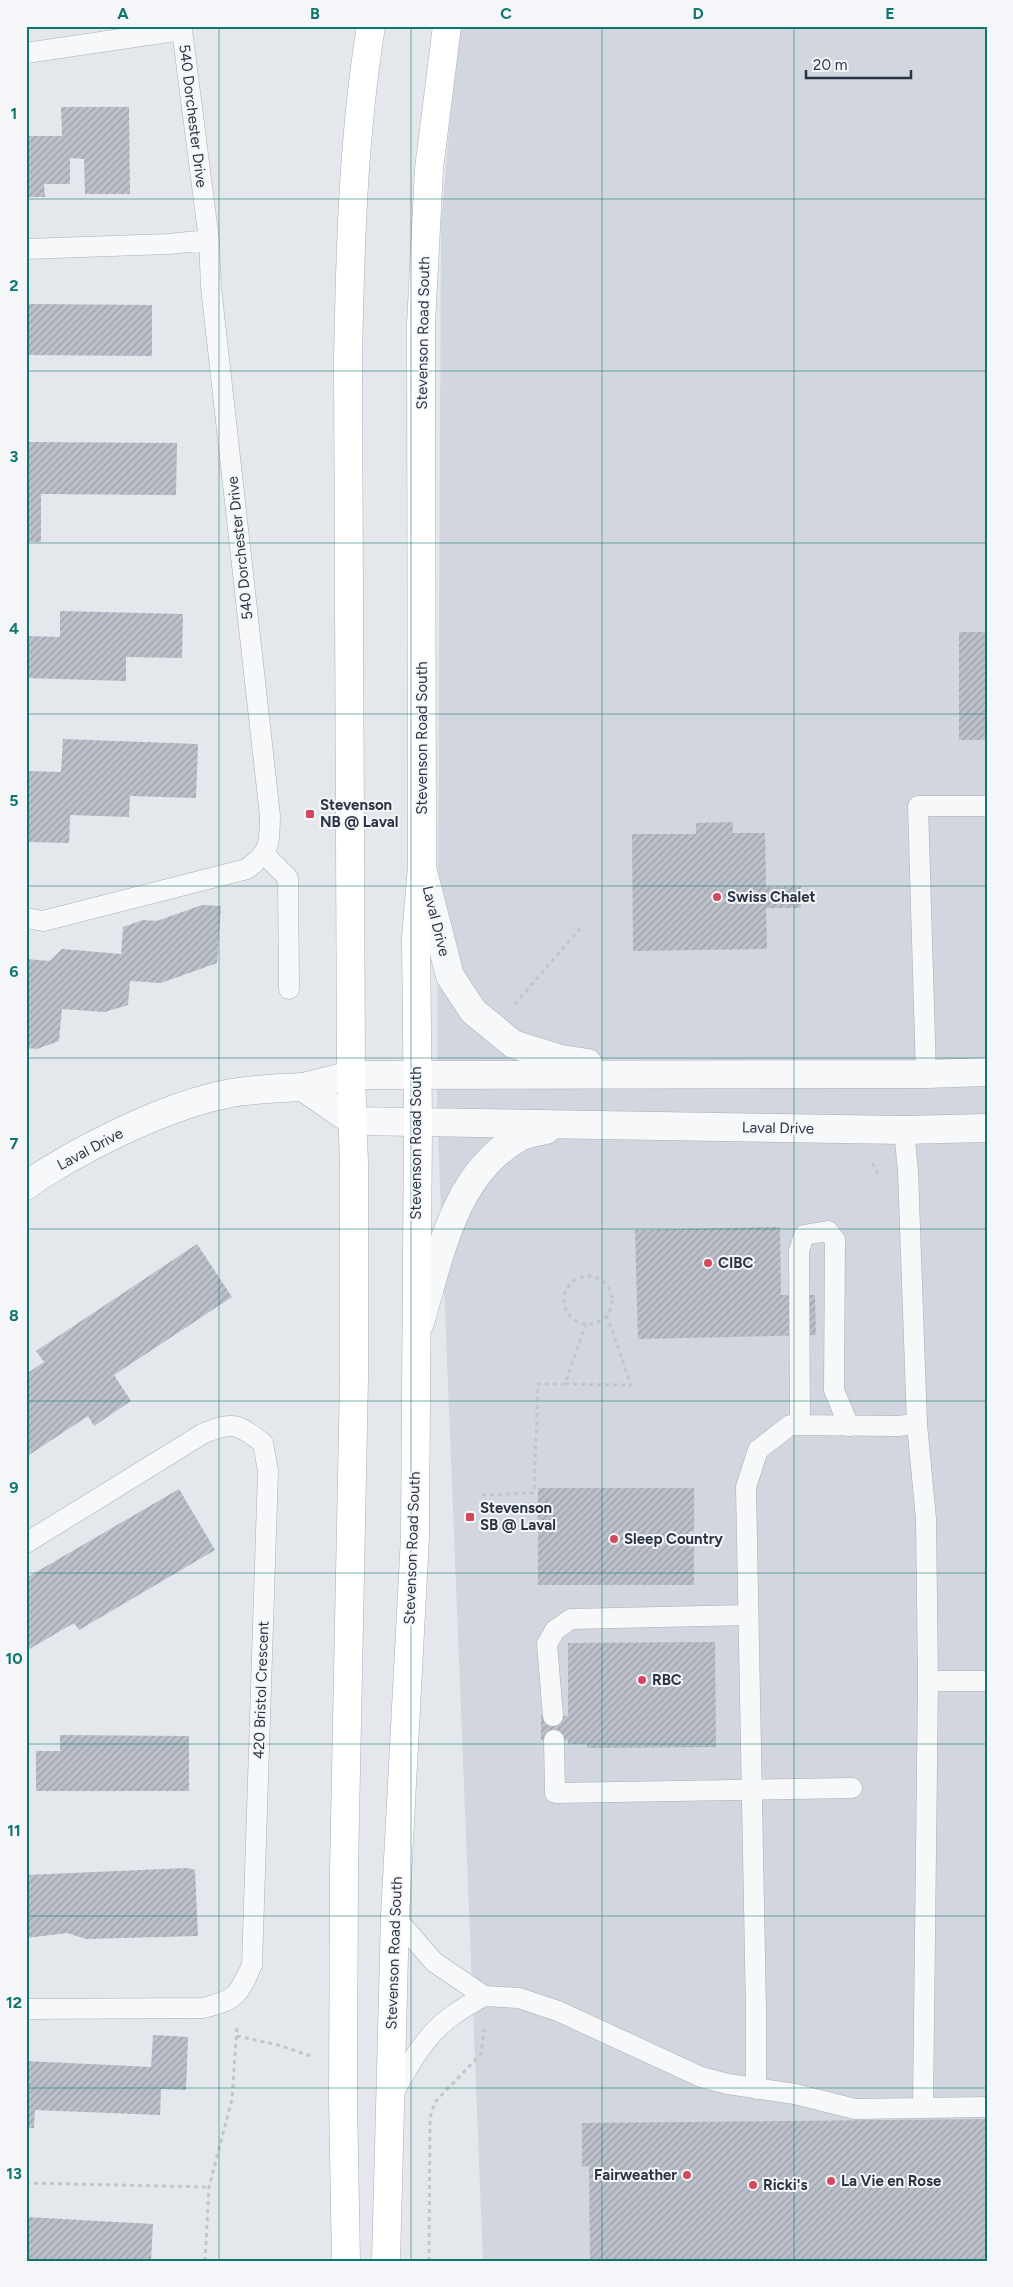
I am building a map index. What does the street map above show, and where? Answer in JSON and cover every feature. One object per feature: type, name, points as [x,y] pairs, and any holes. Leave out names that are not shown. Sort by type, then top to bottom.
[{"type":"main road","points":[[346,2261],[344,1870],[354,1378],[348,401],[350,249],[366,60],[371,26]]},
{"type":"main road","name":"Stevenson Road South","points":[[386,2261],[395,1917],[415,1537],[418,1122],[416,938],[422,866],[421,325],[429,169],[447,26]]},
{"type":"street","name":"Laval Drive","points":[[422,866],[450,976],[473,1011],[499,1033],[513,1044],[561,1059],[686,1075]]},
{"type":"street","name":"Laval Drive","points":[[26,1186],[36,1178],[99,1142],[185,1106],[229,1094],[268,1088],[303,1087],[351,1075],[926,1074],[987,1072]]},
{"type":"street","points":[[303,1087],[352,1121]]},
{"type":"street","name":"Laval Drive","points":[[352,1121],[904,1130],[987,1128]]},
{"type":"street","name":"Laval Drive","points":[[416,1334],[453,1216],[471,1183],[488,1160],[522,1136],[570,1125]]},
{"type":"lane","name":"540 Dorchester Drive","points":[[26,53],[182,30],[209,240],[212,296],[270,816],[269,839],[264,855]]},
{"type":"lane","points":[[26,250],[168,244],[209,240]]},
{"type":"lane","points":[[926,1074],[918,806],[987,806]]},
{"type":"lane","points":[[26,918],[43,921],[247,869],[264,855],[288,878],[289,989]]},
{"type":"lane","points":[[904,1130],[908,1171],[917,1424],[926,1518],[928,1681],[923,2106]]},
{"type":"lane","points":[[800,1425],[799,1251],[804,1235],[828,1231],[836,1240],[834,1390],[848,1426]]},
{"type":"lane","name":"420 Bristol Crescent","points":[[26,1543],[204,1432],[226,1424],[244,1429],[263,1443],[268,1471],[252,1965],[240,1992]]},
{"type":"lane","points":[[756,2089],[746,1487],[758,1450],[790,1425],[917,1424]]},
{"type":"lane","points":[[553,1716],[547,1644],[555,1630],[571,1619],[748,1615]]},
{"type":"lane","points":[[928,1681],[987,1682]]},
{"type":"lane","points":[[554,1740],[555,1793],[852,1788]]},
{"type":"lane","points":[[395,1917],[434,1962],[484,1996],[519,1998],[558,2011],[701,2077],[756,2089],[795,2094],[855,2109],[923,2106],[987,2107]]},
{"type":"lane","points":[[26,2009],[203,2008],[222,2004],[240,1992]]},
{"type":"lane","points":[[390,2100],[410,2063],[429,2037],[452,2015],[484,1996]]},
{"type":"path","points":[[512,1006],[583,925]]},
{"type":"path","points":[[580,1277],[596,1277],[609,1286],[613,1301],[607,1316],[594,1324],[586,1324],[578,1322],[571,1317],[564,1303],[568,1287],[580,1277]]},
{"type":"path","points":[[482,1495],[534,1492],[538,1384],[630,1385],[607,1316]]},
{"type":"path","points":[[565,1384],[586,1324]]},
{"type":"path","points":[[205,2261],[209,2187],[232,2099],[240,1992]]},
{"type":"path","points":[[429,2261],[430,2118],[436,2102],[481,2054],[484,2042],[484,2024]]},
{"type":"path","points":[[237,2036],[278,2045],[312,2056]]},
{"type":"path","points":[[26,2183],[209,2187]]},
{"type":"shaded area","points":[[458,26],[987,26],[987,2261],[483,2261],[437,1109],[441,225]]},
{"type":"building","points":[[61,107],[129,107],[130,194],[85,194],[84,159],[70,158],[70,184],[44,184],[45,197],[26,197],[26,136],[62,136]]},
{"type":"building","points":[[26,304],[152,305],[152,356],[26,355]]},
{"type":"building","points":[[26,442],[177,443],[176,495],[41,494],[41,542],[26,542]]},
{"type":"building","points":[[60,611],[183,614],[182,658],[126,657],[126,681],[26,678],[26,636],[60,637]]},
{"type":"building","points":[[959,632],[987,632],[987,740],[959,740]]},
{"type":"building","points":[[63,739],[198,744],[196,798],[130,796],[129,817],[70,815],[69,843],[29,842],[29,826],[26,826],[26,771],[61,772]]},
{"type":"building","name":"Swiss Chalet","points":[[733,822],[733,833],[765,833],[766,887],[801,886],[801,908],[766,908],[767,949],[633,951],[632,834],[696,834],[696,823]]},
{"type":"building","points":[[202,905],[221,906],[217,963],[161,983],[130,981],[128,1005],[105,1012],[62,1009],[59,1041],[37,1049],[26,1048],[26,959],[50,961],[62,949],[121,954],[123,927],[143,920],[157,921]]},
{"type":"building","name":"CIBC","points":[[780,1227],[781,1295],[815,1295],[816,1335],[638,1339],[635,1230]]},
{"type":"building","points":[[197,1244],[232,1297],[114,1375],[131,1401],[94,1426],[88,1416],[26,1457],[26,1374],[44,1362],[36,1351]]},
{"type":"building","name":"Sleep Country","points":[[538,1488],[694,1488],[694,1532],[689,1531],[689,1547],[694,1547],[694,1585],[538,1585]]},
{"type":"building","points":[[179,1489],[215,1550],[79,1630],[74,1623],[26,1651],[26,1578]]},
{"type":"building","name":"RBC","points":[[715,1642],[716,1747],[587,1748],[587,1744],[568,1744],[568,1740],[541,1740],[541,1716],[568,1716],[568,1643]]},
{"type":"building","points":[[60,1735],[189,1736],[189,1791],[36,1791],[36,1751],[60,1751]]},
{"type":"building","points":[[187,1868],[195,1870],[198,1936],[86,1939],[67,1933],[26,1938],[26,1875]]},
{"type":"building","points":[[153,2035],[188,2037],[186,2090],[161,2089],[160,2115],[35,2110],[34,2128],[26,2128],[26,2061],[151,2067]]},
{"type":"building","points":[[987,2119],[987,2261],[590,2261],[589,2166],[582,2167],[582,2123]]},
{"type":"building","points":[[26,2217],[153,2224],[151,2261],[26,2261]]},
{"type":"place","name":"Stevenson NB @ Laval","points":[[310,814]]},
{"type":"place","name":"Swiss Chalet","points":[[717,897]]},
{"type":"place","name":"CIBC","points":[[708,1263]]},
{"type":"place","name":"Stevenson SB @ Laval","points":[[470,1517]]},
{"type":"place","name":"Sleep Country","points":[[614,1539]]},
{"type":"place","name":"RBC","points":[[642,1680]]},
{"type":"place","name":"Fairweather","points":[[687,2175]]},
{"type":"place","name":"La Vie en Rose","points":[[831,2181]]},
{"type":"place","name":"Ricki's","points":[[753,2185]]}]
